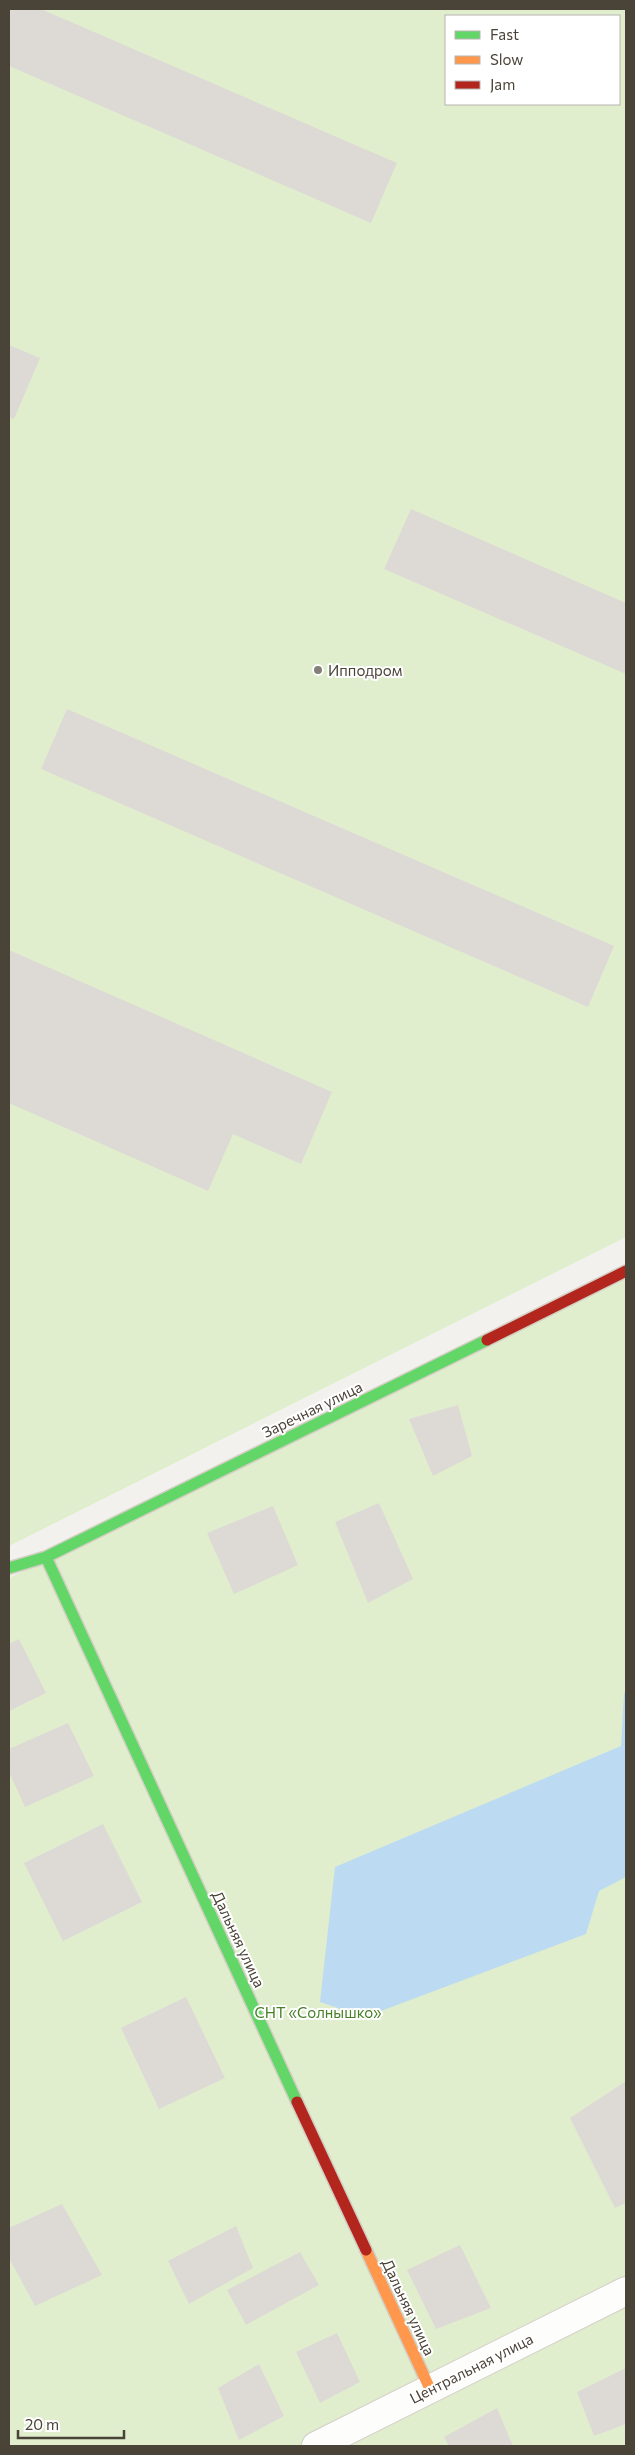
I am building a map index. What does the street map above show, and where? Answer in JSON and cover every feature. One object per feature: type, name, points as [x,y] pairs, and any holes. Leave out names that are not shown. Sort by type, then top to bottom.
[{"type":"street","name":"Заречная улица","points":[[9,1568],[46,1556],[626,1271]]},
{"type":"street","name":"Дальняя улица","points":[[46,1556],[430,2389]]},
{"type":"street","name":"Центральная улица","points":[[316,2446],[626,2291]]},
{"type":"green space","name":"Ипподром","points":[[9,9],[626,9],[626,1237],[9,1546]]},
{"type":"green space","name":"СНТ «Солнышко»","points":[[626,1272],[626,2446],[9,2446],[9,1578]]},
{"type":"water","points":[[626,1692],[626,1877],[599,1891],[586,1934],[365,2017],[320,2002],[335,1867],[621,1746],[624,1693]]},
{"type":"building","points":[[9,9],[41,9],[397,163],[371,223],[9,66]]},
{"type":"building","points":[[9,345],[40,358],[14,419],[9,417]]},
{"type":"building","points":[[411,509],[626,603],[626,674],[384,569]]},
{"type":"building","points":[[67,709],[614,946],[588,1007],[41,769]]},
{"type":"building","points":[[9,950],[332,1092],[301,1164],[233,1134],[208,1191],[9,1103]]},
{"type":"building","points":[[458,1405],[472,1456],[433,1476],[409,1419]]},
{"type":"building","points":[[379,1503],[413,1579],[368,1603],[335,1522]]},
{"type":"building","points":[[273,1506],[298,1565],[234,1594],[207,1533]]},
{"type":"building","points":[[19,1639],[46,1693],[9,1711],[9,1644]]},
{"type":"building","points":[[68,1723],[94,1776],[25,1807],[9,1772],[9,1749]]},
{"type":"building","points":[[103,1824],[142,1902],[63,1941],[24,1863]]},
{"type":"building","points":[[186,1997],[225,2078],[159,2109],[121,2028]]},
{"type":"building","points":[[626,2081],[626,2203],[615,2208],[570,2118]]},
{"type":"building","points":[[62,2204],[102,2275],[35,2306],[9,2258],[9,2228]]},
{"type":"building","points":[[236,2226],[253,2268],[189,2304],[168,2261]]},
{"type":"building","points":[[460,2245],[491,2308],[436,2329],[407,2270]]},
{"type":"building","points":[[300,2252],[319,2285],[246,2325],[227,2290]]},
{"type":"building","points":[[337,2333],[360,2382],[320,2403],[296,2352]]},
{"type":"building","points":[[259,2364],[284,2416],[239,2440],[218,2388]]},
{"type":"building","points":[[626,2368],[626,2424],[594,2436],[577,2392]]},
{"type":"building","points":[[497,2408],[513,2446],[449,2446],[444,2437]]},
{"type":"traffic: fast","points":[[9,1568],[46,1557],[487,1340]]},
{"type":"traffic: fast","points":[[46,1557],[297,2102]]},
{"type":"traffic: slow","points":[[366,2250],[430,2389]]},
{"type":"traffic: jam","points":[[487,1340],[626,1271]]},
{"type":"traffic: jam","points":[[297,2102],[366,2250]]},
{"type":"place","name":"Ипподром","points":[[318,670]]}]
